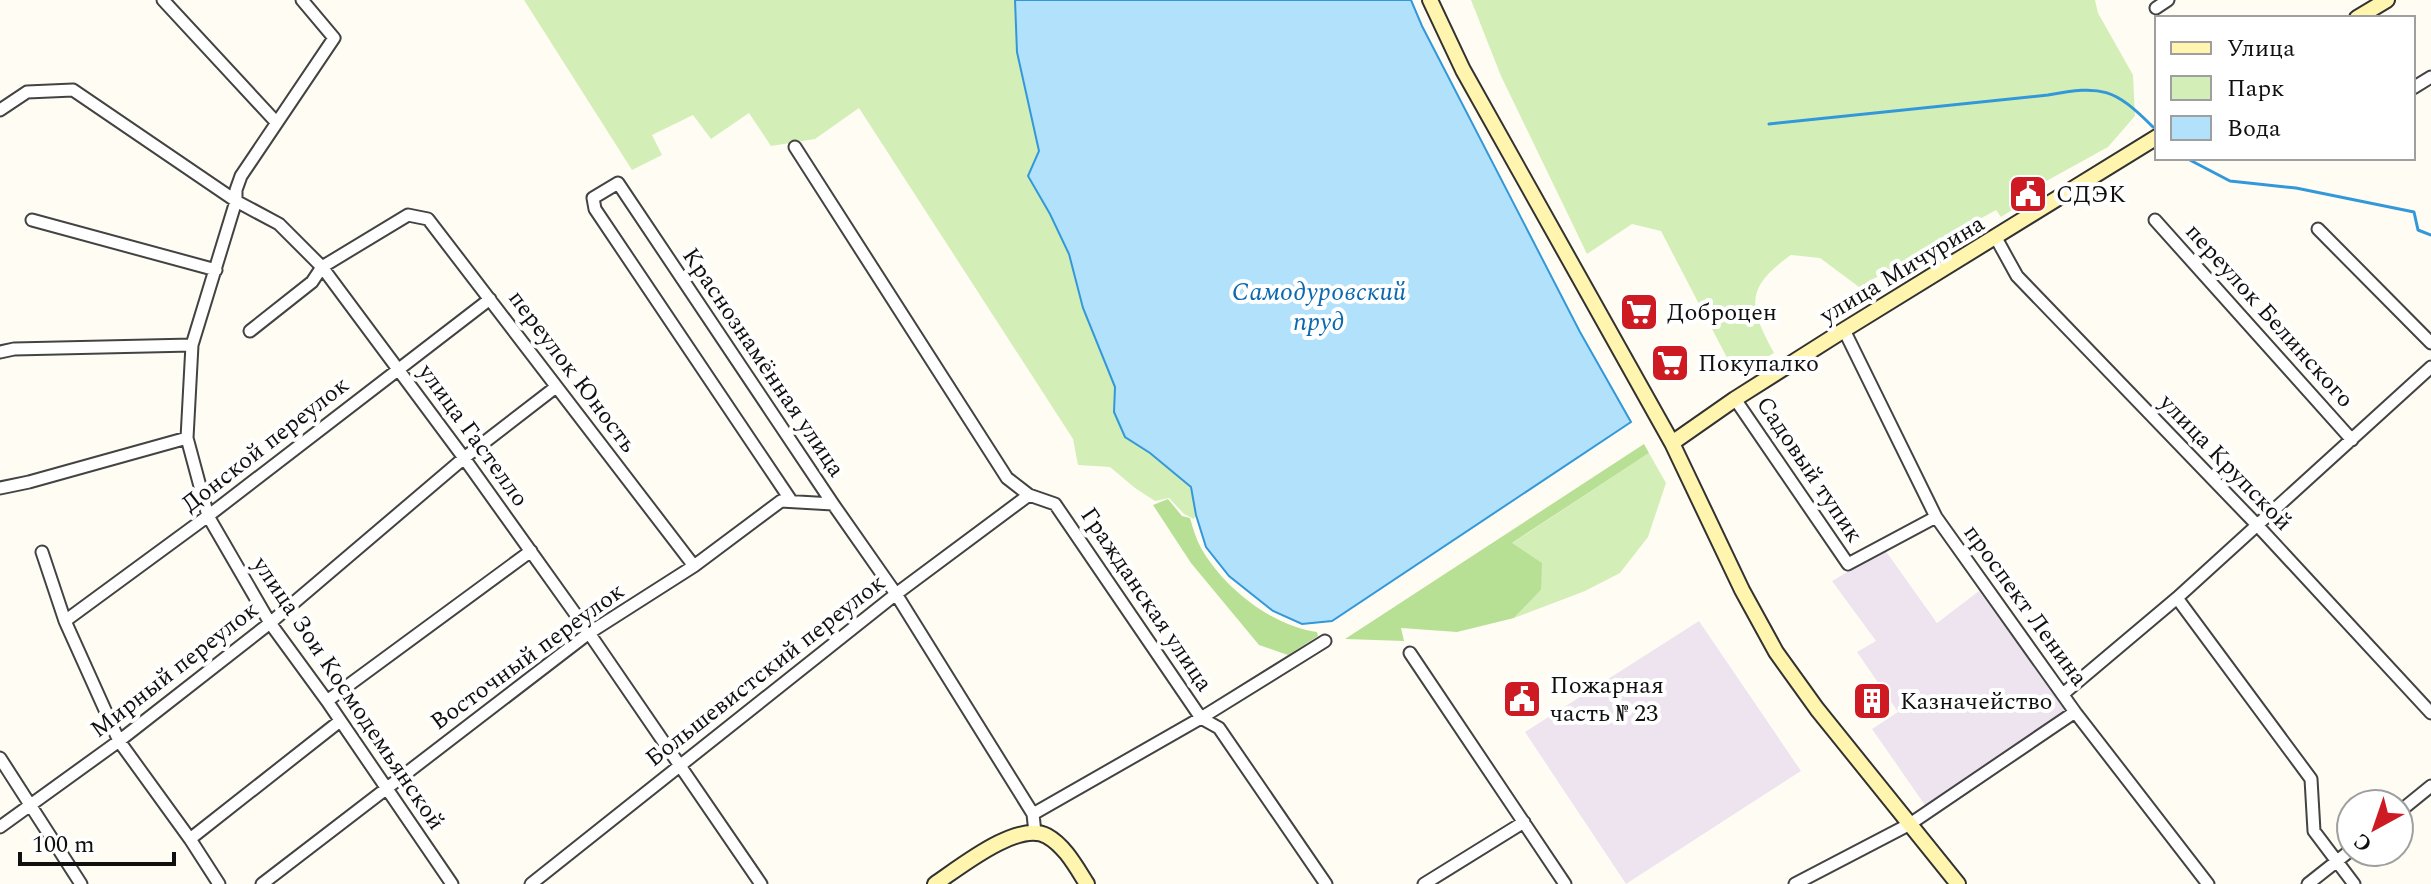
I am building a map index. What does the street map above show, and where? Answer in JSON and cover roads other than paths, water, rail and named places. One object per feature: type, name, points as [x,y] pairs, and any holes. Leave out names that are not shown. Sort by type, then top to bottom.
[{"type":"main road","points":[[1430,0],[1463,70],[1672,443],[1742,590],[1776,652],[1817,709],[1958,884]]},
{"type":"main road","points":[[2360,16],[2387,0]]},
{"type":"main road","name":"улица Мичурина","points":[[1672,443],[1844,330],[2155,138]]},
{"type":"main road","points":[[935,884],[1005,839],[1035,833],[1047,836],[1068,854],[1087,884]]},
{"type":"street","points":[[163,0],[276,122]]},
{"type":"street","name":"улица Зои Космодемьянской","points":[[302,0],[334,38],[241,176],[192,345],[187,438],[208,516],[270,623],[452,884]]},
{"type":"street","points":[[2156,8],[2168,0]]},
{"type":"street","name":"улица Гастелло","points":[[0,110],[27,92],[73,90],[236,201],[279,224],[322,267],[531,551],[761,884]]},
{"type":"street","name":"Гражданская улица","points":[[795,147],[1007,478],[1029,495],[1055,504],[1201,718],[1219,728],[1326,884]]},
{"type":"street","name":"Краснознамённая улица","points":[[790,499],[595,209],[593,198],[598,193],[618,183],[896,594],[1033,814],[1035,833]]},
{"type":"street","name":"переулок Юность","points":[[322,267],[408,215],[428,219],[694,566]]},
{"type":"street","points":[[32,220],[216,270]]},
{"type":"street","name":"переулок Белинского","points":[[2155,220],[2352,440]]},
{"type":"street","points":[[2318,229],[2431,343]]},
{"type":"street","name":"улица Крупской","points":[[1996,238],[2017,276],[2258,526],[2431,713]]},
{"type":"street","points":[[250,331],[312,282],[322,267]]},
{"type":"street","name":"Донской переулок","points":[[65,621],[208,516],[490,299]]},
{"type":"street","name":"проспект Ленина","points":[[1844,330],[1936,517],[2075,712],[2208,884]]},
{"type":"street","points":[[0,352],[14,349],[192,345]]},
{"type":"street","points":[[2063,694],[2177,598],[2431,367]]},
{"type":"street","name":"Мирный переулок","points":[[0,827],[119,741],[270,623],[464,458],[556,387]]},
{"type":"street","name":"Садовый тупик","points":[[1735,399],[1848,564],[1936,517]]},
{"type":"street","points":[[0,488],[187,438]]},
{"type":"street","name":"Большевистский переулок","points":[[531,884],[896,594],[1029,495]]},
{"type":"street","points":[[790,499],[833,504]]},
{"type":"street","name":"Восточный переулок","points":[[262,884],[589,633],[694,566],[781,501],[790,499]]},
{"type":"street","points":[[327,701],[531,551]]},
{"type":"street","points":[[42,552],[65,621],[119,741],[219,884]]},
{"type":"street","points":[[2177,598],[2311,779],[2314,831],[2335,857]]},
{"type":"street","points":[[1033,814],[1201,718],[1325,641]]},
{"type":"street","points":[[1410,653],[1565,884]]},
{"type":"street","points":[[1800,883],[1910,824],[2075,712]]},
{"type":"street","points":[[190,839],[340,721]]},
{"type":"street","points":[[0,758],[81,884]]},
{"type":"street","points":[[2415,799],[2431,786]]},
{"type":"street","points":[[1432,882],[1524,822]]},
{"type":"street","points":[[2308,884],[2335,863]]},
{"type":"street","points":[[277,872],[285,884]]},
{"type":"water","name":"Самодуровский пруд","points":[[1015,0],[1411,0],[1580,332],[1631,422],[1332,621],[1302,624],[1273,611],[1229,576],[1206,547],[1191,487],[1125,437],[1114,412],[1115,387],[1083,308],[1069,254],[1028,176],[1039,151],[1017,52]]},
{"type":"waterway","points":[[1769,124],[2095,90],[2128,104],[2153,127]]},
{"type":"waterway","points":[[2190,160],[2230,181],[2296,188],[2414,212],[2418,230],[2431,235]]},
{"type":"place","name":"СДЭК","points":[[2028,194]]},
{"type":"place","name":"Доброцен","points":[[1639,312]]},
{"type":"place","name":"Покупалко","points":[[1670,363]]},
{"type":"place","name":"Пожарная часть № 23","points":[[1522,699]]},
{"type":"place","name":"Казначейство","points":[[1872,701]]}]
